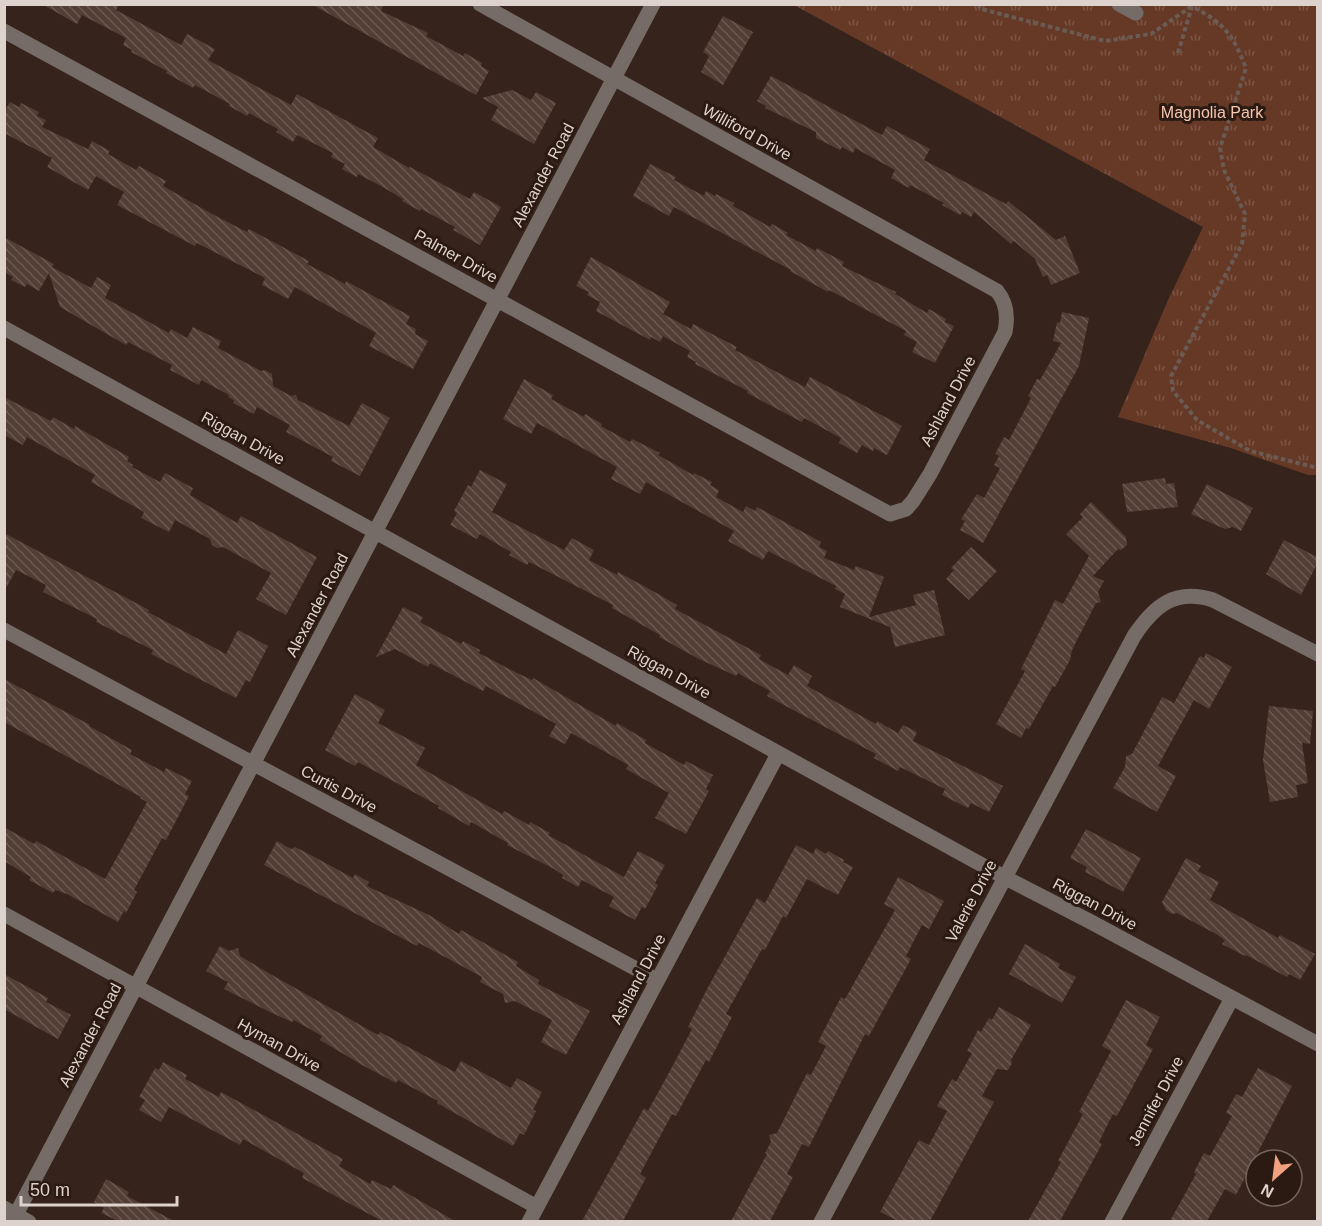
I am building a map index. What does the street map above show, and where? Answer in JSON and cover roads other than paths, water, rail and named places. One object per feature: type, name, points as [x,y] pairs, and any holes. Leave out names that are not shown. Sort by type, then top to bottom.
[{"type":"street","name":"Williford Drive","points":[[480,4],[997,291]]},
{"type":"street","name":"Alexander Road","points":[[15,1216],[653,4]]},
{"type":"street","points":[[1119,4],[1136,13]]},
{"type":"street","name":"Palmer Drive","points":[[4,31],[890,514]]},
{"type":"street","name":"Ashland Drive","points":[[890,514],[906,509],[913,501],[930,474],[1000,343],[1007,324],[1006,305],[997,291]]},
{"type":"street","name":"Riggan Drive","points":[[4,328],[778,754],[1317,1044]]},
{"type":"street","name":"Valerie Drive","points":[[820,1221],[1134,636],[1147,617],[1162,604],[1188,596],[1198,596],[1213,600],[1317,654]]},
{"type":"street","name":"Curtis Drive","points":[[4,630],[657,981]]},
{"type":"street","name":"Ashland Drive","points":[[529,1221],[778,754]]},
{"type":"street","name":"Hyman Drive","points":[[4,914],[537,1207]]},
{"type":"street","name":"Jennifer Drive","points":[[1112,1221],[1232,998]]},
{"type":"park label","name":"Magnolia Park","points":[[1212,112]]}]
